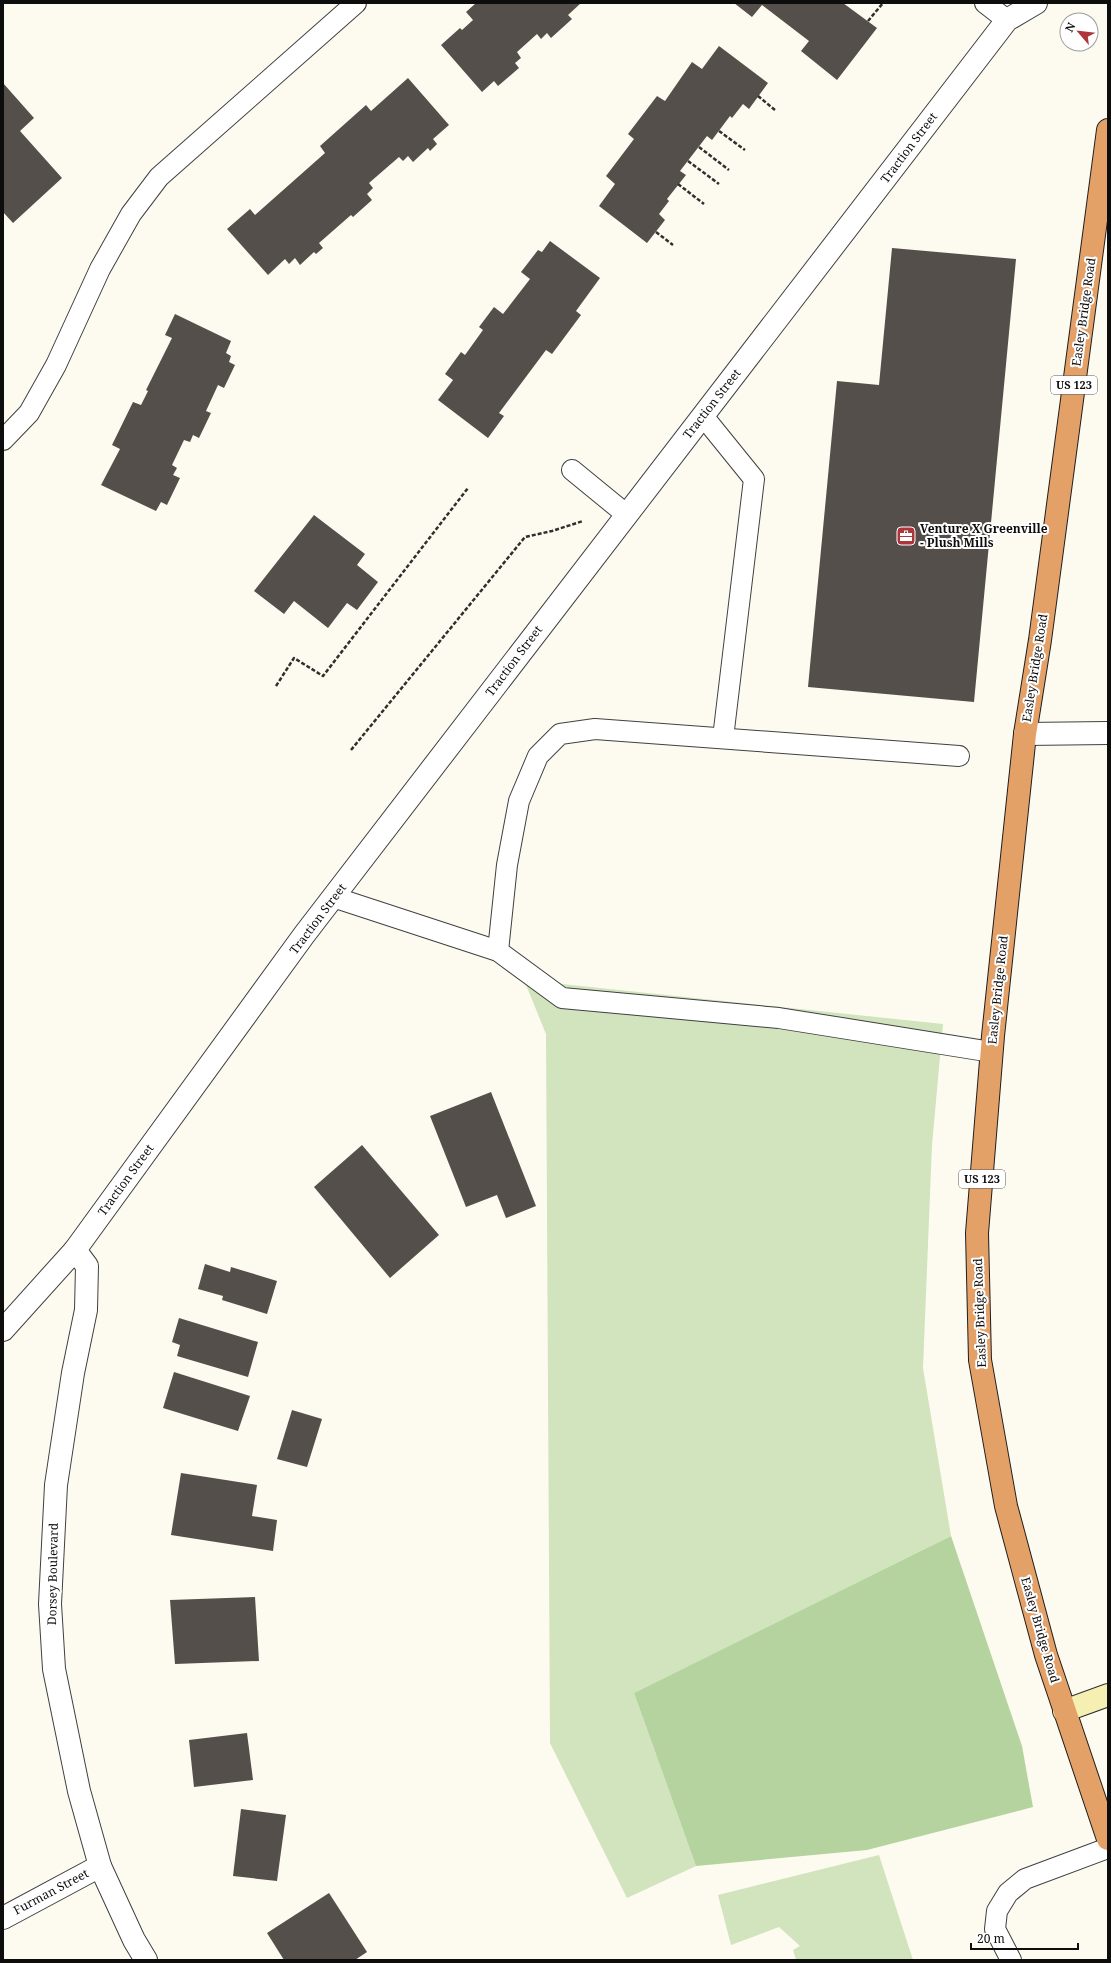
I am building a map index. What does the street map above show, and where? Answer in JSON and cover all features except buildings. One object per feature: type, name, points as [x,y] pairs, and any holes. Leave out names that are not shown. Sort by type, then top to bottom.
[{"type":"highway","name":"Easley Bridge Road","points":[[1108,130],[1041,633],[1025,734],[992,1052],[977,1233],[980,1360],[1006,1506],[1046,1655],[1108,1839]]},
{"type":"street","name":"Traction Street","points":[[3,1330],[75,1250],[333,897],[1007,20],[1036,3]]},
{"type":"street","points":[[1025,734],[1108,733]]},
{"type":"street","name":"Dorsey Boulevard","points":[[75,1250],[87,1266],[86,1310],[73,1373],[56,1485],[50,1604],[54,1669],[79,1791],[100,1866],[134,1940],[146,1960]]},
{"type":"street","points":[[1064,1711],[1108,1695]]},
{"type":"street","name":"Furman Street","points":[[3,1918],[100,1866]]},
{"type":"lane","points":[[3,440],[29,414],[56,365],[100,269],[131,214],[159,177],[356,3]]},
{"type":"lane","points":[[985,3],[1007,20]]},
{"type":"lane","points":[[703,416],[754,479],[723,738]]},
{"type":"lane","points":[[572,470],[627,515]]},
{"type":"lane","points":[[498,952],[507,865],[519,801],[538,756],[560,734],[596,729],[960,756]]},
{"type":"lane","points":[[333,897],[498,952],[562,998],[779,1018],[992,1052]]},
{"type":"lane","points":[[1011,1960],[995,1929],[996,1911],[1008,1893],[1026,1879],[1108,1848]]},
{"type":"path","points":[[868,21],[883,3]]},
{"type":"path","points":[[758,96],[775,110]]},
{"type":"path","points":[[719,131],[745,150]]},
{"type":"path","points":[[699,147],[730,170]]},
{"type":"path","points":[[688,161],[719,184]]},
{"type":"path","points":[[678,184],[704,204]]},
{"type":"path","points":[[656,232],[673,245]]},
{"type":"path","points":[[276,686],[294,658],[323,676],[468,488]]},
{"type":"path","points":[[351,750],[525,538],[586,520]]},
{"type":"green space","points":[[524,980],[943,1024],[932,1145],[923,1368],[951,1536],[634,1693],[696,1866],[627,1898],[550,1743],[546,1034]]},
{"type":"green space","points":[[951,1536],[1022,1746],[1033,1807],[867,1850],[696,1866],[634,1693]]},
{"type":"green space","points":[[879,1855],[913,1960],[796,1960],[793,1950],[800,1946],[779,1927],[731,1945],[718,1895]]},
{"type":"place","name":"Venture X Greenville - Plush Mills","points":[[906,536]]}]
